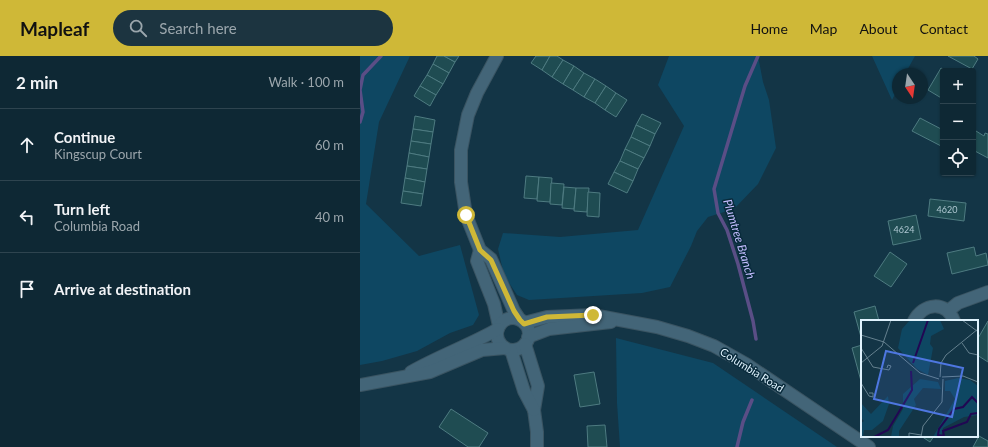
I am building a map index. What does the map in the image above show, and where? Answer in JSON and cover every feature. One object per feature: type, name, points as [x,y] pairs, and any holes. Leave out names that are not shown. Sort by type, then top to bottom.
[{"type":"street","points":[[497,56],[477,93],[468,115],[461,150],[461,182],[466,215],[480,250],[491,260],[514,311],[527,328],[527,340],[538,386],[534,410],[537,432],[537,447]]},
{"type":"street","points":[[480,250],[477,261],[494,304],[499,328],[498,340],[508,349],[524,391],[534,410]]},
{"type":"street","points":[[914,320],[917,314],[930,306],[938,306],[951,316],[958,303],[988,292]]},
{"type":"street","name":"Columbia Road","points":[[522,322],[547,317],[593,315],[657,327],[688,336],[714,346],[746,364],[869,447]]},
{"type":"street","points":[[403,377],[426,363],[457,350],[499,328],[506,320],[510,318],[522,322]]},
{"type":"street","name":"Columbia Road","points":[[527,340],[549,329],[622,321]]},
{"type":"street","points":[[360,385],[430,372],[482,350],[517,349],[527,340]]},
{"type":"shaded area","points":[[360,56],[410,56],[379,122],[366,204],[419,256],[460,245],[479,315],[473,325],[450,333],[417,351],[382,361],[360,365]]},
{"type":"shaded area","points":[[669,56],[758,56],[763,82],[769,100],[776,148],[758,184],[734,209],[708,217],[697,231],[670,287],[642,293],[529,300],[517,295],[504,275],[498,249],[503,233],[560,237],[638,230],[684,126],[658,85]]},
{"type":"shaded area","points":[[872,56],[915,56],[908,68],[892,68],[892,100]]},
{"type":"shaded area","points":[[616,338],[713,363],[837,447],[620,447],[617,403]]},
{"type":"building","points":[[437,56],[444,56],[455,62],[449,73],[433,64]]},
{"type":"building","points":[[444,56],[459,56],[455,62]]},
{"type":"building","points":[[536,56],[550,56],[542,70],[531,63]]},
{"type":"building","points":[[550,56],[557,56],[563,60],[552,77],[542,70]]},
{"type":"building","points":[[948,56],[974,56],[978,59],[973,68]]},
{"type":"building","points":[[563,60],[574,66],[563,84],[552,77]]},
{"type":"building","points":[[433,64],[449,73],[443,84],[427,75]]},
{"type":"building","points":[[574,66],[584,73],[573,90],[563,84]]},
{"type":"building","points":[[940,70],[940,97],[928,90]]},
{"type":"building","points":[[584,73],[595,79],[584,97],[573,90]]},
{"type":"building","points":[[427,75],[443,84],[436,95],[420,86]]},
{"type":"building","points":[[595,79],[606,86],[595,103],[584,97]]},
{"type":"building","points":[[420,86],[436,95],[430,106],[414,96]]},
{"type":"building","points":[[606,86],[616,93],[605,110],[595,103]]},
{"type":"building","points":[[616,93],[627,100],[616,117],[605,110]]},
{"type":"building","points":[[642,114],[661,123],[655,134],[636,125]]},
{"type":"building","points":[[415,116],[435,120],[433,132],[413,129]]},
{"type":"building","points":[[920,118],[940,128],[940,145],[912,131]]},
{"type":"building","points":[[636,125],[655,134],[650,146],[631,137]]},
{"type":"building","points":[[413,129],[433,132],[431,144],[411,141]]},
{"type":"building","points":[[976,131],[984,136],[985,133],[988,134],[988,158],[976,152]]},
{"type":"building","points":[[631,137],[650,146],[644,158],[625,149]]},
{"type":"building","points":[[411,141],[431,144],[429,157],[409,153]]},
{"type":"building","points":[[625,149],[644,158],[638,169],[620,161]]},
{"type":"building","points":[[409,153],[429,157],[427,169],[407,166]]},
{"type":"building","points":[[620,161],[638,169],[633,181],[614,172]]},
{"type":"building","points":[[407,166],[427,169],[425,182],[405,178]]},
{"type":"building","points":[[614,172],[633,181],[627,193],[608,184]]},
{"type":"building","points":[[526,176],[539,177],[537,199],[524,198]]},
{"type":"building","points":[[539,177],[552,178],[550,202],[537,201]]},
{"type":"building","points":[[405,178],[425,182],[423,194],[403,191]]},
{"type":"building","points":[[551,183],[564,184],[562,205],[550,204]]},
{"type":"building","points":[[564,187],[576,188],[574,209],[562,208]]},
{"type":"building","points":[[576,188],[589,188],[587,212],[574,211]]},
{"type":"building","points":[[403,191],[423,194],[421,206],[401,203]]},
{"type":"building","points":[[588,192],[600,193],[599,217],[587,216]]},
{"type":"building","points":[[930,199],[966,203],[964,221],[928,216]]},
{"type":"building","points":[[916,215],[921,239],[893,245],[888,221]]},
{"type":"building","points":[[974,247],[976,256],[986,253],[988,265],[952,274],[947,253]]},
{"type":"building","points":[[890,252],[907,264],[891,287],[874,276]]},
{"type":"building","points":[[875,306],[879,320],[861,320],[861,337],[854,312]]},
{"type":"building","points":[[988,321],[988,362],[978,356],[978,338]]},
{"type":"building","points":[[861,345],[861,381],[852,348]]},
{"type":"building","points":[[594,372],[600,404],[580,407],[574,375]]},
{"type":"building","points":[[451,409],[488,433],[479,447],[468,447],[439,427]]},
{"type":"building","points":[[605,425],[607,447],[588,447],[587,426]]},
{"type":"building","points":[[979,436],[988,441],[988,447],[973,447]]},
{"type":"building","points":[[922,437],[933,437],[930,442]]},
{"type":"waterway","points":[[360,122],[363,112],[360,90],[363,75],[381,56]]},
{"type":"waterway","name":"Plumtree Branch","points":[[756,339],[753,321],[738,264],[727,230],[718,213],[714,189],[745,86],[758,56]]},
{"type":"waterway","name":"Plumtree Branch","points":[[737,447],[743,422],[752,400]]},
{"type":"route","points":[[466,215],[480,250],[491,260],[514,311],[524,324],[547,317],[593,315]]}]
